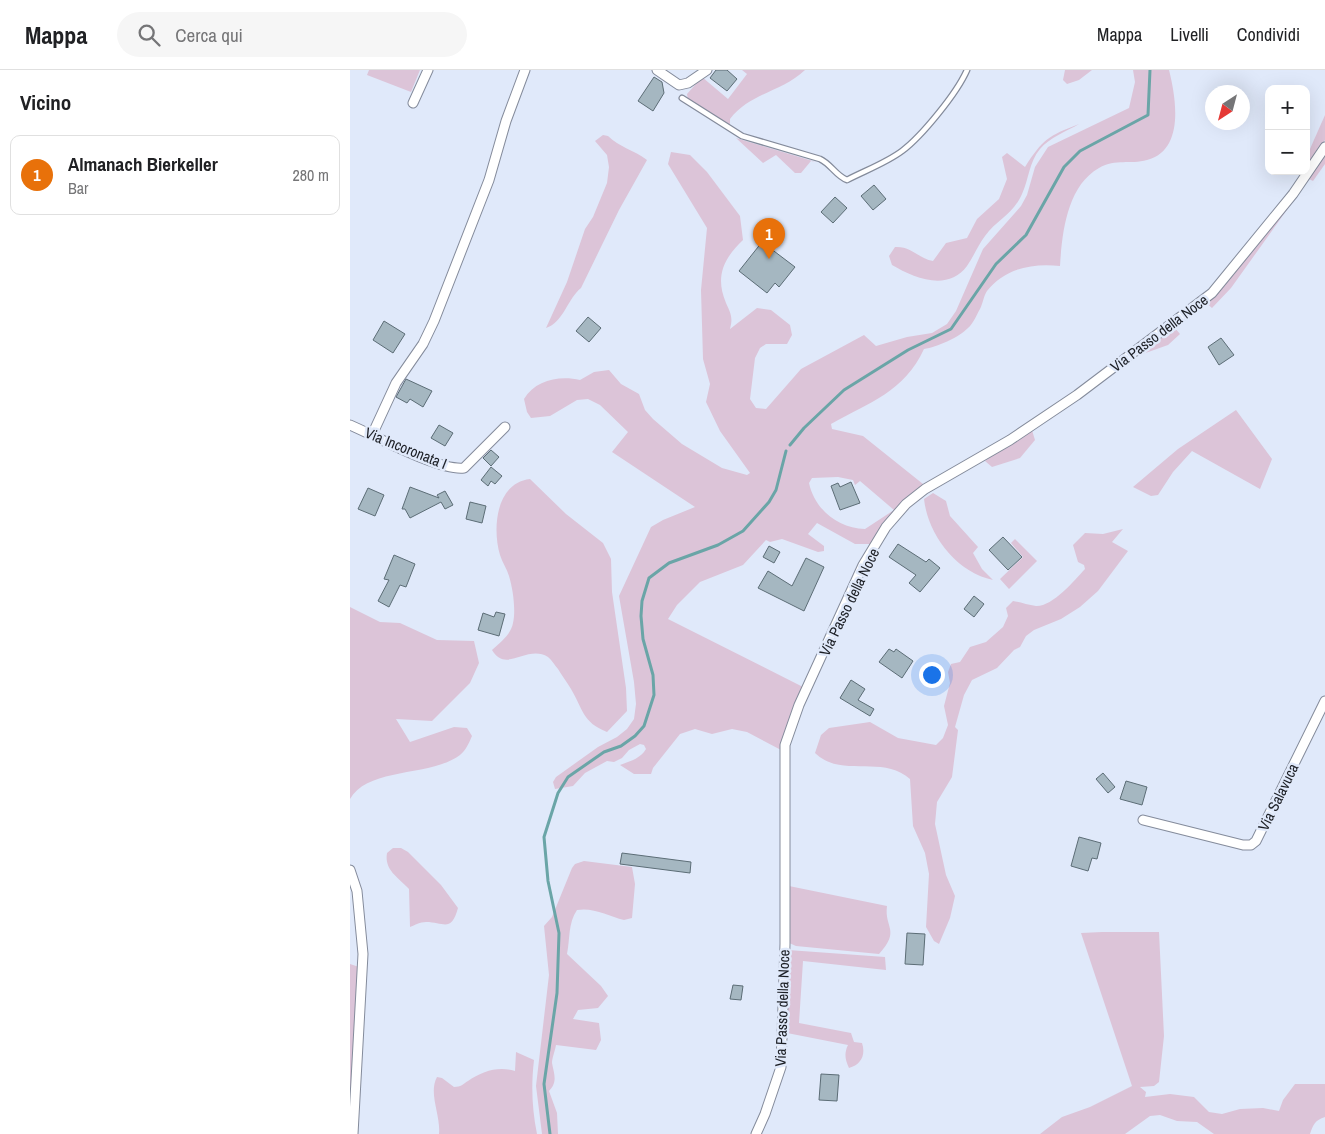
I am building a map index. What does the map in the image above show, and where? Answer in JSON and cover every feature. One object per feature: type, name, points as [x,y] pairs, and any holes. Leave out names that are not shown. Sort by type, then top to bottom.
[{"type":"street","points":[[413,103],[428,70]]},
{"type":"street","points":[[372,435],[396,383],[423,344],[434,321],[490,180],[506,121],[525,70]]},
{"type":"street","points":[[657,70],[679,85],[688,84],[707,70]]},
{"type":"street","name":"Via Passo della Noce","points":[[756,1134],[781,1067],[785,944],[785,744],[799,705],[863,565],[886,528],[906,504],[925,489],[996,448],[1077,395],[1212,293],[1293,194],[1325,147]]},
{"type":"street","name":"Via Incoronata I","points":[[350,425],[418,456],[457,469],[464,468],[505,427]]},
{"type":"street","name":"Via Salavuca","points":[[1144,820],[1244,845],[1251,845],[1256,841],[1325,701]]},
{"type":"street","points":[[350,870],[357,891],[363,954],[353,1134]]},
{"type":"lane","points":[[682,98],[742,136],[820,159],[828,163],[842,178],[847,180],[900,152],[908,145],[942,108],[968,70]]},
{"type":"shaded area","points":[[369,70],[420,70],[411,92],[367,75]]},
{"type":"shaded area","points":[[742,70],[805,70],[786,83],[747,103],[730,119],[730,128],[688,100],[687,94],[702,77],[728,99],[747,74]]},
{"type":"shaded area","points":[[1065,70],[1092,70],[1079,80],[1067,84],[1063,80]]},
{"type":"shaded area","points":[[1133,70],[1169,70],[1174,94],[1175,122],[1173,135],[1167,146],[1159,154],[1147,160],[1111,163],[1099,168],[1088,176],[1073,198],[1068,211],[1062,239],[1060,266],[1040,265],[1020,269],[1002,277],[987,291],[975,319],[964,332],[947,342],[924,349],[907,376],[896,386],[872,402],[831,424],[832,429],[863,436],[923,484],[904,502],[872,544],[855,544],[817,523],[808,534],[824,546],[824,551],[818,552],[782,539],[770,542],[766,540],[743,565],[700,582],[677,605],[668,619],[803,687],[789,720],[781,750],[747,732],[732,729],[712,734],[695,729],[680,734],[653,768],[651,774],[634,774],[620,765],[644,752],[646,749],[644,745],[640,744],[629,750],[622,758],[614,762],[607,761],[585,773],[573,786],[555,789],[553,782],[556,777],[598,747],[617,737],[627,729],[634,719],[636,704],[634,682],[619,596],[651,527],[695,507],[612,452],[628,432],[600,405],[588,399],[577,400],[550,416],[531,418],[527,412],[524,399],[535,387],[549,380],[564,378],[580,380],[594,372],[609,370],[621,384],[639,394],[645,410],[682,444],[722,468],[747,475],[750,473],[720,431],[706,402],[710,384],[703,359],[701,290],[707,228],[668,164],[671,152],[690,155],[707,172],[740,216],[743,240],[730,254],[721,277],[723,294],[731,316],[730,329],[757,308],[771,310],[790,325],[792,335],[787,344],[766,344],[760,348],[755,358],[750,399],[756,408],[766,409],[801,369],[864,335],[876,346],[907,337],[932,333],[947,324],[956,311],[983,249],[1021,206],[1027,195],[1035,167],[1048,147],[1129,108],[1135,82]],"holes":[[[838,477],[853,480],[855,485],[860,481],[894,510],[865,529],[855,528],[829,516],[816,501],[809,483],[812,478]]]},
{"type":"shaded area","points":[[1325,115],[1325,140],[1310,162],[1310,149]]},
{"type":"shaded area","points":[[1079,124],[1053,138],[1036,154],[1018,201],[990,230],[967,266],[959,274],[941,281],[931,280],[920,278],[892,265],[889,256],[895,247],[906,248],[933,261],[946,243],[967,238],[977,219],[999,199],[1007,179],[1002,157],[1007,153],[1025,167],[1042,144],[1053,135]]},
{"type":"shaded area","points":[[603,135],[608,136],[647,160],[619,210],[581,288],[576,292],[557,321],[546,328],[567,282],[585,229],[593,217],[607,183],[609,167],[607,155],[595,141]]},
{"type":"shaded area","points":[[736,138],[816,162],[811,161],[801,173],[795,173],[776,155],[763,163]]},
{"type":"shaded area","points":[[1325,154],[1325,164],[1313,181],[1309,179],[1231,288],[1212,308],[1205,302],[1308,175],[1310,175]]},
{"type":"shaded area","points":[[1174,327],[1180,334],[1168,345],[1137,356],[1076,398]]},
{"type":"shaded area","points":[[1236,410],[1272,459],[1260,489],[1192,451],[1173,472],[1158,495],[1151,496],[1133,487],[1178,449]]},
{"type":"shaded area","points":[[1031,427],[1035,440],[1020,458],[992,467],[985,461]]},
{"type":"shaded area","points":[[530,479],[566,514],[603,543],[611,559],[612,592],[626,688],[627,711],[607,732],[593,724],[584,714],[569,686],[548,657],[532,654],[504,659],[498,657],[492,650],[510,631],[514,612],[514,600],[510,581],[498,544],[497,520],[499,508],[503,498],[510,489],[519,482]]},
{"type":"shaded area","points":[[933,493],[946,501],[950,516],[978,547],[973,553],[982,569],[993,580],[967,569],[946,550],[931,526],[924,499]]},
{"type":"shaded area","points":[[1123,529],[1112,542],[1128,551],[1098,591],[1080,607],[1061,619],[1034,630],[1026,636],[1020,647],[1014,650],[997,668],[972,680],[964,695],[955,727],[958,730],[952,777],[937,802],[935,824],[946,875],[955,896],[950,918],[939,944],[934,941],[926,927],[929,874],[925,853],[913,826],[910,779],[899,772],[887,768],[837,765],[826,761],[815,753],[821,735],[829,728],[870,722],[898,738],[936,745],[943,738],[948,725],[944,706],[950,683],[948,672],[951,664],[960,662],[970,647],[986,642],[1003,627],[1008,616],[1006,608],[1013,601],[1036,606],[1042,605],[1056,598],[1069,586],[1085,569],[1084,565],[1078,562],[1073,545],[1085,533],[1103,534]]},
{"type":"shaded area","points":[[1015,539],[1037,561],[1009,589],[1000,579],[1023,557],[1011,543]]},
{"type":"shaded area","points":[[350,607],[380,622],[400,623],[437,640],[474,641],[479,663],[470,683],[432,721],[396,719],[410,742],[454,727],[467,728],[472,736],[462,753],[448,762],[433,767],[385,777],[371,782],[359,789],[350,799]]},
{"type":"shaded area","points":[[393,848],[401,848],[408,852],[441,885],[458,908],[453,921],[446,924],[424,922],[410,927],[409,889],[393,873],[388,864],[387,853]]},
{"type":"shaded area","points":[[584,861],[632,867],[635,884],[632,918],[624,920],[583,909],[577,910],[574,915],[567,954],[601,986],[608,996],[598,1008],[578,1010],[573,1019],[599,1023],[601,1040],[596,1050],[556,1045],[552,1059],[554,1084],[549,1091],[557,1113],[558,1134],[542,1134],[536,1086],[549,975],[544,926],[552,917],[572,868],[575,864]]},
{"type":"shaded area","points":[[789,886],[887,906],[890,934],[886,946],[879,954],[796,946],[787,942]]},
{"type":"shaded area","points":[[1159,932],[1164,1036],[1159,1082],[1154,1086],[1140,1087],[1146,1092],[1145,1097],[1170,1094],[1194,1097],[1209,1112],[1222,1114],[1240,1109],[1263,1108],[1279,1111],[1283,1100],[1295,1084],[1325,1084],[1325,1117],[1315,1123],[1310,1134],[1214,1134],[1197,1122],[1177,1121],[1160,1115],[1150,1116],[1125,1134],[1040,1134],[1062,1117],[1090,1107],[1132,1086],[1081,933]]},
{"type":"shaded area","points":[[788,950],[885,957],[886,970],[803,961],[799,1023],[851,1033],[854,1042],[862,1043],[863,1047],[862,1059],[857,1065],[849,1068],[846,1059],[848,1045],[787,1033]]},
{"type":"shaded area","points":[[350,964],[359,967],[350,1107]]},
{"type":"shaded area","points":[[516,1052],[534,1060],[532,1097],[537,1134],[439,1134],[434,1097],[437,1077],[456,1087],[491,1070],[515,1071]]},
{"type":"building","points":[[716,70],[727,70],[737,79],[727,91],[710,78]]},
{"type":"building","points":[[654,77],[662,82],[664,93],[653,111],[638,101]]},
{"type":"building","points":[[874,185],[886,199],[873,210],[861,196]]},
{"type":"building","points":[[835,197],[847,208],[833,223],[821,212]]},
{"type":"building","points":[[762,242],[795,267],[779,287],[775,283],[767,293],[739,271]]},
{"type":"building","points":[[588,317],[601,328],[589,342],[576,331]]},
{"type":"building","points":[[384,321],[405,334],[393,353],[373,340]]},
{"type":"building","points":[[1221,338],[1234,355],[1219,365],[1208,347]]},
{"type":"building","points":[[406,379],[432,391],[423,407],[410,399],[407,403],[396,397]]},
{"type":"building","points":[[439,425],[453,433],[445,446],[431,438]]},
{"type":"building","points":[[491,450],[499,457],[491,466],[483,458]]},
{"type":"building","points":[[491,467],[502,476],[495,484],[491,481],[488,486],[481,480]]},
{"type":"building","points":[[851,482],[860,503],[840,510],[831,486],[838,483],[840,487]]},
{"type":"building","points":[[410,487],[439,498],[437,495],[445,491],[453,505],[445,509],[441,502],[410,518],[405,509],[402,509]]},
{"type":"building","points":[[368,488],[384,495],[375,516],[358,509]]},
{"type":"building","points":[[470,502],[486,506],[482,523],[466,519]]},
{"type":"building","points":[[1003,537],[1022,557],[1008,570],[989,550]]},
{"type":"building","points":[[898,544],[926,562],[929,559],[940,568],[920,592],[909,583],[916,575],[889,557]]},
{"type":"building","points":[[769,546],[780,552],[774,563],[763,557]]},
{"type":"building","points":[[394,555],[415,564],[406,587],[400,585],[389,607],[378,601],[389,580],[384,579]]},
{"type":"building","points":[[806,558],[824,567],[804,611],[758,588],[768,571],[792,586]]},
{"type":"building","points":[[974,596],[984,604],[974,617],[964,609]]},
{"type":"building","points":[[496,612],[505,614],[499,636],[478,630],[483,613],[494,617]]},
{"type":"building","points":[[889,649],[894,652],[896,649],[913,661],[902,678],[879,662]]},
{"type":"building","points":[[851,680],[865,689],[858,700],[874,709],[870,716],[840,698]]},
{"type":"building","points":[[1103,773],[1115,787],[1108,793],[1096,779]]},
{"type":"building","points":[[1126,781],[1147,787],[1142,805],[1120,799]]},
{"type":"building","points":[[1079,837],[1101,843],[1097,859],[1092,858],[1088,871],[1071,866]]},
{"type":"building","points":[[622,853],[691,862],[690,873],[620,864]]},
{"type":"building","points":[[907,933],[925,934],[923,965],[905,964]]},
{"type":"building","points":[[733,985],[743,986],[741,1000],[730,999]]},
{"type":"building","points":[[821,1074],[839,1075],[837,1101],[819,1100]]},
{"type":"waterway","points":[[790,445],[804,428],[844,390],[908,350],[951,329],[996,264],[1026,235],[1064,167],[1080,151],[1148,115],[1150,70]]},
{"type":"waterway","points":[[550,1134],[544,1084],[557,993],[559,933],[548,881],[544,837],[558,793],[568,777],[604,752],[621,746],[635,736],[644,726],[654,695],[653,675],[643,639],[641,616],[642,601],[649,578],[669,563],[718,545],[743,531],[769,502],[776,490],[786,451]]},
{"type":"place","name":"Almanach Bierkeller","points":[[769,259]]}]
